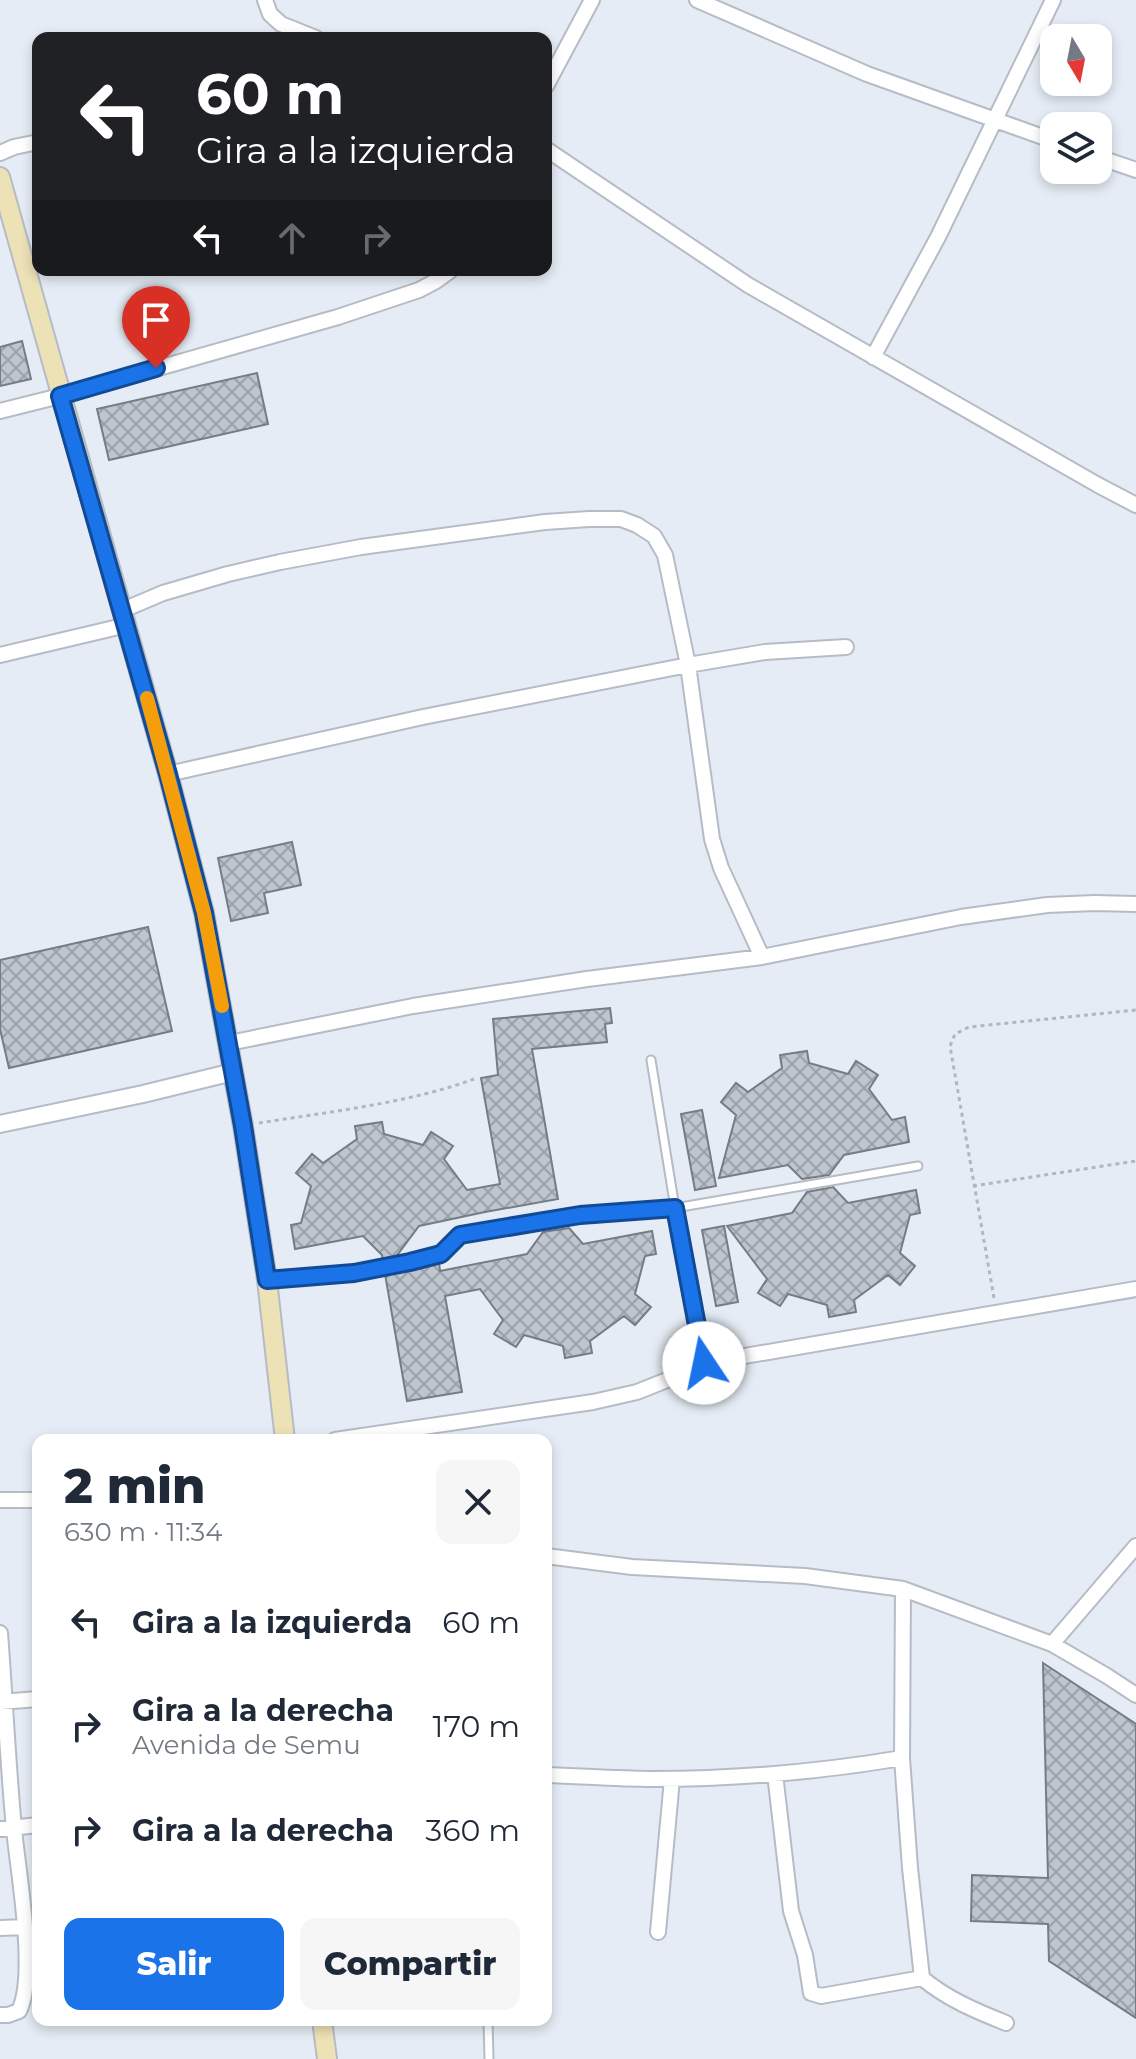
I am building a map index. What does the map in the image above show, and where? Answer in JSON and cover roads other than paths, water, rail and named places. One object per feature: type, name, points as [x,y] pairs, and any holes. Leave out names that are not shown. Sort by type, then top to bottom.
[{"type":"main road","points":[[0,177],[125,618],[204,913],[229,1043],[267,1280],[284,1434]]},
{"type":"main road","points":[[323,2026],[327,2059]]},
{"type":"street","points":[[265,0],[270,14],[281,24],[301,32]]},
{"type":"street","points":[[552,75],[592,0]]},
{"type":"street","points":[[697,0],[867,74],[1040,136]]},
{"type":"street","points":[[873,357],[938,237],[1053,0]]},
{"type":"street","points":[[0,153],[32,143]]},
{"type":"street","points":[[552,153],[748,285],[1136,505]]},
{"type":"street","points":[[1112,162],[1136,170]]},
{"type":"street","points":[[0,411],[388,302],[419,290],[443,276]]},
{"type":"street","points":[[0,655],[125,618],[163,593],[280,562],[545,522],[621,519],[637,525],[654,536],[665,555],[688,665],[712,839],[721,868],[762,957]]},
{"type":"street","points":[[168,774],[423,717],[688,665],[765,652],[846,647]]},
{"type":"street","points":[[229,1043],[413,1006],[587,979],[762,957],[961,917],[1047,905],[1136,904]]},
{"type":"street","points":[[0,1124],[233,1072]]},
{"type":"street","points":[[376,1434],[593,1402],[637,1392],[704,1363],[1136,1289]]},
{"type":"street","points":[[0,1500],[32,1500]]},
{"type":"street","points":[[1052,1644],[1136,1546]]},
{"type":"street","points":[[552,1557],[632,1567],[805,1576],[903,1589],[1052,1644],[1136,1695]]},
{"type":"street","points":[[903,1589],[902,1758],[922,1978],[937,1991],[1006,2023]]},
{"type":"street","points":[[0,1633],[7,1828],[25,1927],[32,1948],[24,2001],[19,2011],[0,2015]]},
{"type":"street","points":[[2,1702],[32,1700]]},
{"type":"street","points":[[552,1775],[672,1779],[775,1774],[902,1758]]},
{"type":"street","points":[[775,1774],[791,1911],[805,1955],[811,1993],[821,1996],[922,1978]]},
{"type":"street","points":[[658,1932],[672,1779]]},
{"type":"street","points":[[7,1828],[32,1826]]},
{"type":"street","points":[[0,1928],[25,1927]]},
{"type":"lane","points":[[651,1060],[704,1363]]},
{"type":"lane","points":[[267,1280],[354,1273],[410,1262],[441,1254],[460,1235],[580,1215],[675,1208],[918,1166]]},
{"type":"lane","points":[[488,2026],[489,2059]]}]
